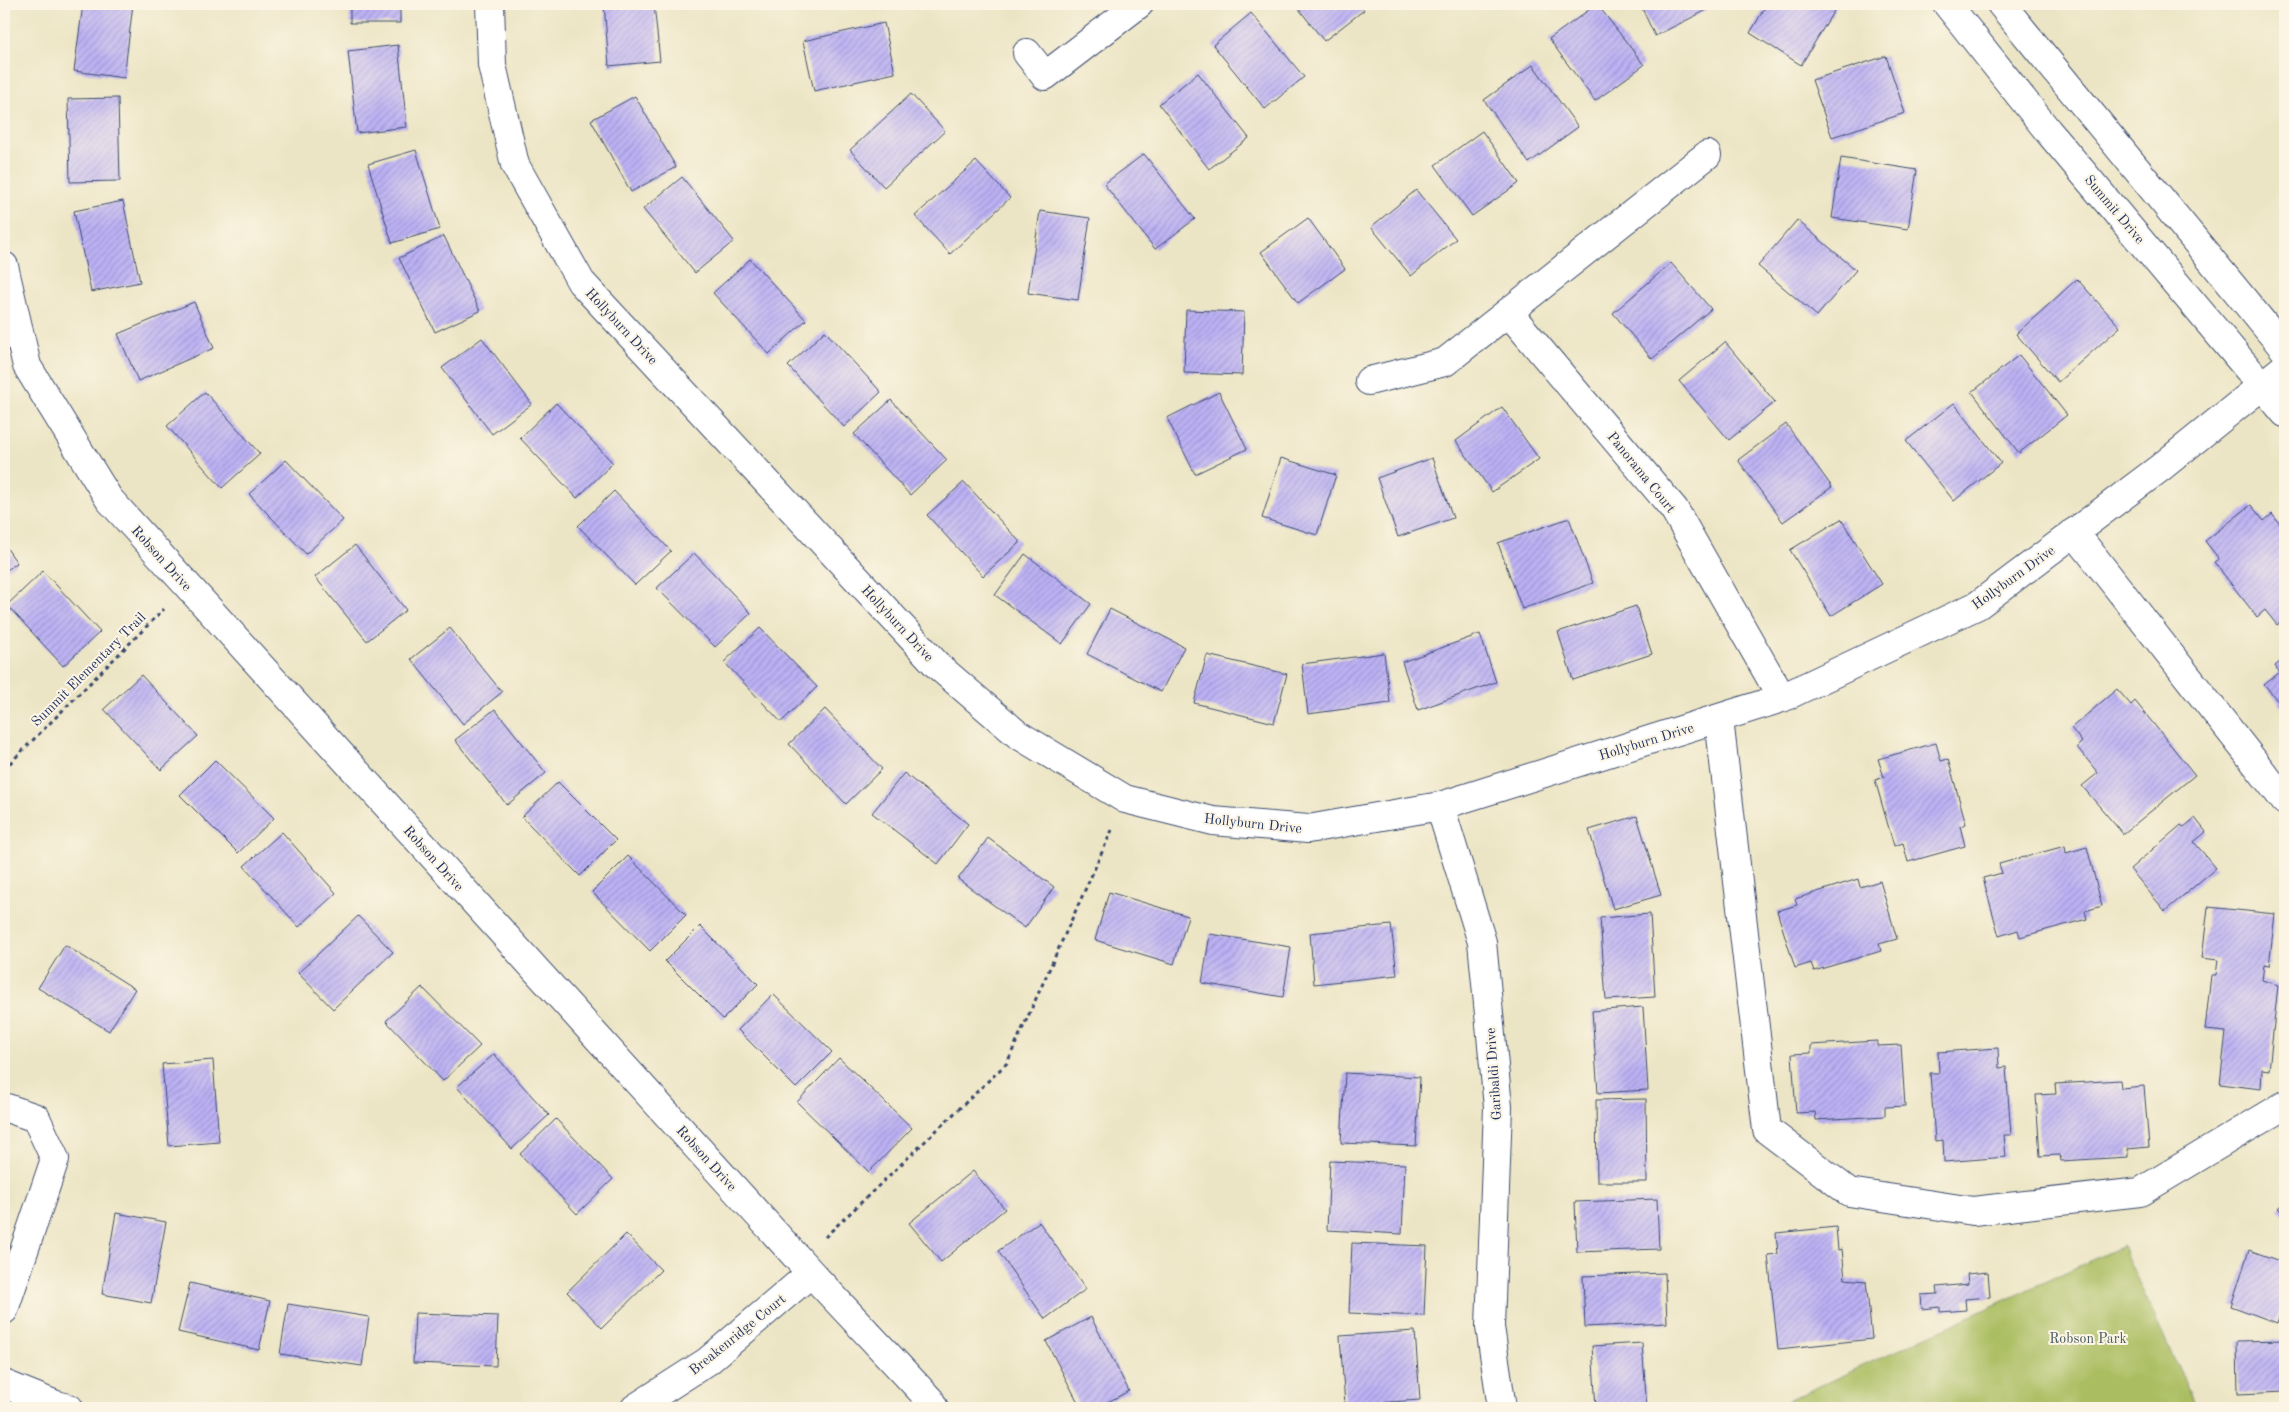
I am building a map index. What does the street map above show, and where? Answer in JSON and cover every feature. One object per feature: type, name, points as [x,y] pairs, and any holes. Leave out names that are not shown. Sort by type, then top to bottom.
[{"type":"street","name":"Hollyburn Drive","points":[[490,4],[492,65],[515,165],[581,282],[938,666],[1016,734],[1125,799],[1213,821],[1308,829],[1440,806],[1782,698],[1978,604],[2074,532],[2285,367]]},
{"type":"street","points":[[1027,53],[1044,76],[1138,4]]},
{"type":"street","name":"Summit Drive","points":[[1947,4],[2048,131],[2285,413]]},
{"type":"street","points":[[2001,4],[2285,350]]},
{"type":"street","points":[[1369,381],[1445,362],[1510,313],[1707,155]]},
{"type":"street","name":"Robson Drive","points":[[4,266],[27,366],[109,499],[811,1273],[930,1400],[934,1408]]},
{"type":"street","name":"Panorama Court","points":[[1510,313],[1674,509],[1782,698]]},
{"type":"street","points":[[2074,532],[2285,801]]},
{"type":"street","points":[[1719,719],[1767,1130],[1849,1192],[1973,1211],[2140,1192],[2285,1105]]},
{"type":"street","name":"Garibaldi Drive","points":[[1440,806],[1482,942],[1498,1107],[1490,1327],[1502,1408]]},
{"type":"street","points":[[4,1107],[36,1118],[55,1159],[4,1310]]},
{"type":"street","name":"Breakenridge Court","points":[[635,1408],[708,1362],[811,1273]]},
{"type":"street","points":[[4,1384],[56,1405],[69,1408]]},
{"type":"path","name":"Summit Elementary Trail","points":[[4,769],[163,610],[184,583]]},
{"type":"path","points":[[825,1237],[1007,1063],[1114,824]]},
{"type":"green space","name":"Robson Park","points":[[2122,1246],[2197,1408],[1772,1408]]},
{"type":"building","points":[[83,4],[133,4],[124,78],[74,71]]},
{"type":"building","points":[[350,4],[400,4],[400,23],[350,23]]},
{"type":"building","points":[[604,4],[654,4],[660,61],[609,66]]},
{"type":"building","points":[[1295,4],[1359,4],[1364,10],[1324,41]]},
{"type":"building","points":[[1597,4],[1644,65],[1595,101],[1549,39]]},
{"type":"building","points":[[1640,4],[1707,4],[1709,9],[1655,36]]},
{"type":"building","points":[[1767,4],[1838,4],[1801,65],[1750,33]]},
{"type":"building","points":[[1251,13],[1304,77],[1265,109],[1213,45]]},
{"type":"building","points":[[884,23],[895,73],[814,91],[803,41]]},
{"type":"building","points":[[398,45],[407,127],[357,133],[348,51]]},
{"type":"building","points":[[1886,56],[1905,113],[1832,137],[1812,80]]},
{"type":"building","points":[[1533,65],[1578,127],[1529,163],[1484,100]]},
{"type":"building","points":[[1198,73],[1249,138],[1209,169],[1159,104]]},
{"type":"building","points":[[911,94],[945,131],[884,187],[850,150]]},
{"type":"building","points":[[635,96],[676,167],[631,192],[591,120]]},
{"type":"building","points":[[118,98],[120,181],[70,182],[68,99]]},
{"type":"building","points":[[1482,131],[1519,183],[1472,216],[1435,165]]},
{"type":"building","points":[[416,150],[440,229],[392,243],[368,164]]},
{"type":"building","points":[[1144,154],[1195,219],[1155,249],[1104,184]]},
{"type":"building","points":[[1841,158],[1917,170],[1908,229],[1832,218]]},
{"type":"building","points":[[976,161],[1010,198],[950,254],[915,216]]},
{"type":"building","points":[[682,177],[734,241],[695,273],[643,209]]},
{"type":"building","points":[[1416,190],[1456,239],[1411,276],[1371,227]]},
{"type":"building","points":[[123,201],[140,282],[91,292],[74,211]]},
{"type":"building","points":[[1040,211],[1090,218],[1078,300],[1028,293]]},
{"type":"building","points":[[1308,218],[1345,269],[1298,303],[1261,252]]},
{"type":"building","points":[[1797,220],[1856,270],[1817,316],[1758,266]]},
{"type":"building","points":[[444,236],[480,311],[435,332],[399,258]]},
{"type":"building","points":[[750,259],[806,320],[769,354],[713,293]]},
{"type":"building","points":[[1671,263],[1711,309],[1652,359],[1613,313]]},
{"type":"building","points":[[2077,279],[2120,327],[2058,382],[2016,334]]},
{"type":"building","points":[[194,302],[214,348],[138,381],[118,334]]},
{"type":"building","points":[[1186,310],[1244,312],[1242,375],[1184,373]]},
{"type":"building","points":[[825,331],[881,392],[844,427],[788,366]]},
{"type":"building","points":[[482,338],[532,404],[492,434],[442,368]]},
{"type":"building","points":[[1725,342],[1775,402],[1729,440],[1679,381]]},
{"type":"building","points":[[2019,355],[2067,415],[2019,453],[1972,392]]},
{"type":"building","points":[[205,392],[260,454],[222,488],[167,426]]},
{"type":"building","points":[[1219,392],[1247,449],[1195,474],[1167,418]]},
{"type":"building","points":[[891,400],[947,460],[910,495],[854,434]]},
{"type":"building","points":[[556,403],[613,463],[577,498],[520,438]]},
{"type":"building","points":[[1954,403],[2001,463],[1954,501],[1906,441]]},
{"type":"building","points":[[1502,407],[1539,459],[1492,492],[1456,441]]},
{"type":"building","points":[[1786,424],[1832,487],[1783,522],[1738,460]]},
{"type":"building","points":[[1281,458],[1336,475],[1317,535],[1262,518]]},
{"type":"building","points":[[1432,458],[1453,518],[1398,537],[1377,478]]},
{"type":"building","points":[[286,460],[343,520],[306,554],[249,494]]},
{"type":"building","points":[[964,482],[1020,542],[983,576],[927,515]]},
{"type":"building","points":[[614,491],[671,551],[635,585],[578,526]]},
{"type":"building","points":[[2251,505],[2264,521],[2272,514],[2285,531],[2285,619],[2277,625],[2265,610],[2257,617],[2214,562],[2219,559],[2205,541]]},
{"type":"building","points":[[1569,518],[1593,583],[1522,609],[1498,543]]},
{"type":"building","points":[[1841,519],[1882,584],[1831,616],[1790,550]]},
{"type":"building","points":[[4,544],[17,563],[4,572]]},
{"type":"building","points":[[355,545],[406,610],[367,641],[315,577]]},
{"type":"building","points":[[694,553],[751,613],[715,647],[657,588]]},
{"type":"building","points":[[1025,554],[1091,604],[1062,644],[995,595]]},
{"type":"building","points":[[43,571],[100,632],[63,666],[7,605]]},
{"type":"building","points":[[1636,606],[1652,654],[1573,680],[1558,632]]},
{"type":"building","points":[[1110,609],[1184,647],[1161,692],[1087,654]]},
{"type":"building","points":[[450,628],[502,692],[463,724],[411,659]]},
{"type":"building","points":[[760,628],[817,687],[781,722],[724,662]]},
{"type":"building","points":[[1480,634],[1496,682],[1418,710],[1402,662]]},
{"type":"building","points":[[1384,653],[1390,703],[1308,714],[1302,664]]},
{"type":"building","points":[[1207,655],[1287,674],[1274,723],[1194,703]]},
{"type":"building","points":[[2285,658],[2285,710],[2264,684],[2279,672],[2275,666]]},
{"type":"building","points":[[141,675],[198,736],[161,770],[104,709]]},
{"type":"building","points":[[2117,689],[2131,705],[2135,701],[2195,775],[2123,834],[2082,786],[2098,773],[2077,747],[2082,742],[2071,728]]},
{"type":"building","points":[[495,709],[546,773],[507,805],[455,740]]},
{"type":"building","points":[[825,709],[882,769],[846,804],[789,744]]},
{"type":"building","points":[[1936,743],[1941,761],[1948,759],[1966,824],[1960,826],[1965,846],[1908,862],[1903,843],[1894,846],[1875,780],[1884,777],[1878,759]]},
{"type":"building","points":[[215,760],[274,818],[238,853],[180,795]]},
{"type":"building","points":[[904,773],[968,824],[938,864],[872,813]]},
{"type":"building","points":[[558,782],[616,840],[580,876],[522,817]]},
{"type":"building","points":[[1637,816],[1661,895],[1613,909],[1589,830]]},
{"type":"building","points":[[2195,818],[2206,832],[2194,842],[2216,868],[2165,911],[2130,869],[2181,825],[2184,827]]},
{"type":"building","points":[[282,832],[336,893],[299,927],[244,866]]},
{"type":"building","points":[[988,838],[1054,887],[1025,928],[958,879]]},
{"type":"building","points":[[2065,846],[2066,853],[2087,847],[2102,906],[2085,911],[2087,919],[2020,937],[2018,930],[1999,936],[1983,878],[2002,873],[1999,864]]},
{"type":"building","points":[[628,856],[686,915],[650,951],[592,892]]},
{"type":"building","points":[[1858,879],[1860,887],[1880,881],[1897,939],[1879,944],[1881,951],[1814,971],[1811,963],[1795,968],[1777,911],[1797,905],[1795,899]]},
{"type":"building","points":[[1109,892],[1188,916],[1174,964],[1095,940]]},
{"type":"building","points":[[2208,907],[2275,914],[2269,966],[2264,965],[2262,980],[2278,985],[2269,1070],[2262,1069],[2261,1089],[2220,1084],[2226,1032],[2205,1030],[2211,975],[2216,975],[2218,960],[2202,958]]},
{"type":"building","points":[[1650,914],[1655,997],[1606,1000],[1600,918]]},
{"type":"building","points":[[358,916],[393,952],[333,1009],[298,973]]},
{"type":"building","points":[[1391,925],[1397,975],[1314,984],[1310,933]]},
{"type":"building","points":[[700,926],[758,984],[723,1019],[665,961]]},
{"type":"building","points":[[1210,934],[1291,947],[1283,997],[1202,983]]},
{"type":"building","points":[[65,945],[135,989],[109,1031],[38,988]]},
{"type":"building","points":[[422,987],[480,1046],[443,1081],[386,1021]]},
{"type":"building","points":[[773,994],[832,1052],[796,1088],[738,1030]]},
{"type":"building","points":[[1643,1007],[1648,1090],[1598,1093],[1592,1011]]},
{"type":"building","points":[[1877,1041],[1877,1046],[1901,1045],[1905,1106],[1885,1107],[1885,1116],[1816,1120],[1815,1112],[1796,1113],[1792,1054],[1811,1053],[1811,1045]]},
{"type":"building","points":[[1998,1048],[1999,1068],[2006,1067],[2011,1135],[2004,1135],[2006,1157],[1944,1162],[1943,1140],[1935,1141],[1930,1073],[1939,1073],[1938,1052]]},
{"type":"building","points":[[494,1054],[549,1115],[512,1149],[457,1087]]},
{"type":"building","points":[[839,1058],[912,1128],[869,1172],[797,1102]]},
{"type":"building","points":[[213,1060],[219,1142],[169,1146],[162,1064]]},
{"type":"building","points":[[1345,1073],[1420,1077],[1416,1146],[1341,1143]]},
{"type":"building","points":[[2120,1080],[2121,1088],[2144,1086],[2149,1147],[2128,1149],[2128,1157],[2061,1161],[2060,1155],[2040,1156],[2036,1095],[2056,1094],[2055,1084]]},
{"type":"building","points":[[1646,1099],[1647,1182],[1597,1182],[1596,1100]]},
{"type":"building","points":[[556,1119],[613,1179],[577,1214],[520,1154]]},
{"type":"building","points":[[1330,1161],[1405,1164],[1402,1234],[1327,1230]]},
{"type":"building","points":[[973,1171],[1005,1209],[941,1262],[909,1223]]},
{"type":"building","points":[[1657,1199],[1659,1249],[1577,1252],[1575,1202]]},
{"type":"building","points":[[2285,1201],[2285,1215],[2278,1208]]},
{"type":"building","points":[[116,1213],[166,1222],[151,1303],[102,1294]]},
{"type":"building","points":[[1039,1222],[1086,1289],[1045,1319],[998,1251]]},
{"type":"building","points":[[1836,1227],[1838,1250],[1842,1249],[1845,1279],[1866,1281],[1872,1339],[1778,1349],[1768,1255],[1778,1254],[1776,1233]]},
{"type":"building","points":[[626,1234],[661,1270],[602,1328],[567,1292]]},
{"type":"building","points":[[1352,1243],[1427,1246],[1424,1316],[1349,1313]]},
{"type":"building","points":[[2249,1250],[2285,1263],[2285,1312],[2281,1311],[2277,1323],[2231,1306]]},
{"type":"building","points":[[1988,1272],[1990,1297],[1965,1299],[1966,1310],[1940,1312],[1940,1307],[1922,1309],[1921,1295],[1938,1294],[1937,1287],[1968,1284],[1967,1274]]},
{"type":"building","points":[[1665,1273],[1667,1323],[1585,1327],[1583,1276]]},
{"type":"building","points":[[190,1283],[270,1301],[259,1350],[178,1332]]},
{"type":"building","points":[[288,1304],[369,1317],[362,1366],[280,1354]]},
{"type":"building","points":[[415,1313],[498,1316],[496,1366],[413,1363]]},
{"type":"building","points":[[1091,1317],[1129,1391],[1096,1408],[1081,1408],[1046,1341]]},
{"type":"building","points":[[1415,1331],[1420,1400],[1345,1405],[1340,1336]]},
{"type":"building","points":[[2285,1340],[2285,1392],[2238,1394],[2237,1341]]},
{"type":"building","points":[[1642,1343],[1647,1408],[1596,1408],[1592,1346]]}]
